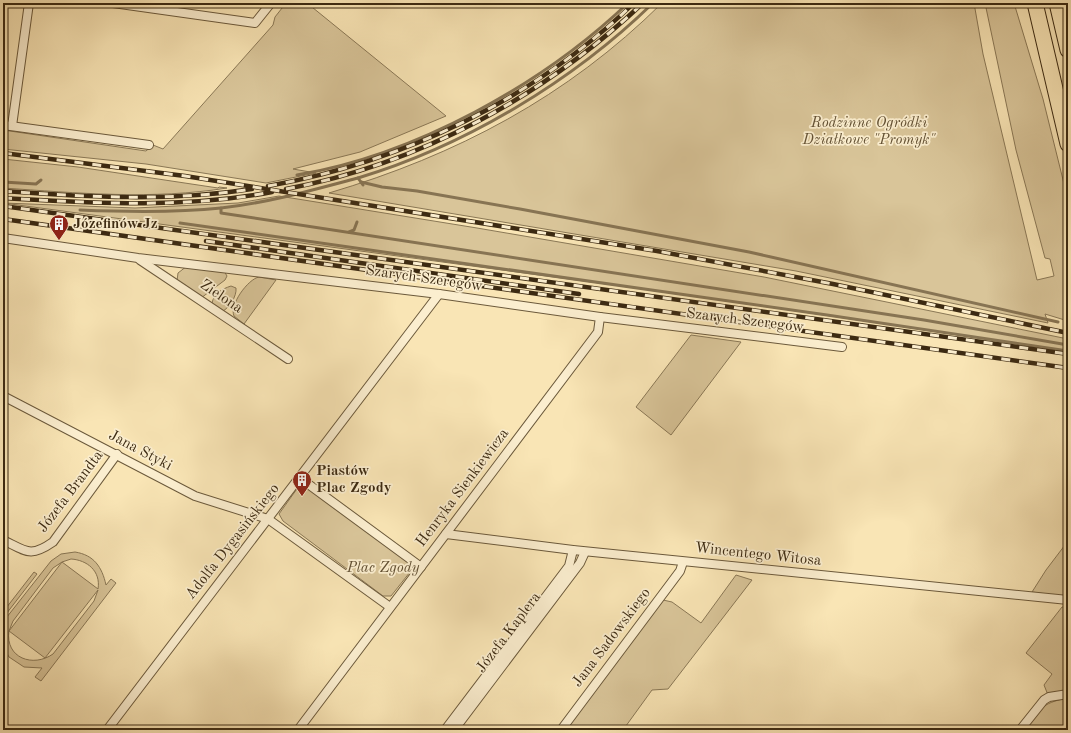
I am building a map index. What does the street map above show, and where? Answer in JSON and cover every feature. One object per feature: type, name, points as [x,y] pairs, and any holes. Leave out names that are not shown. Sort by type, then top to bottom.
[{"type":"highway","points":[[1035,3],[1068,144]]},
{"type":"highway","points":[[1057,3],[1068,50]]},
{"type":"street","points":[[12,126],[29,3]]},
{"type":"street","points":[[113,3],[255,22],[271,3]]},
{"type":"street","points":[[3,125],[149,145]]},
{"type":"street","name":"Szarych Szeregów","points":[[3,238],[138,258],[439,294],[600,318],[842,347]]},
{"type":"street","name":"Zielona","points":[[138,258],[288,359]]},
{"type":"street","name":"Adolfa Dygasińskiego","points":[[107,730],[439,294]]},
{"type":"street","name":"Henryka Sienkiewicza","points":[[298,730],[598,332],[600,318]]},
{"type":"street","name":"Jana Styki","points":[[3,396],[117,454],[195,496],[268,519]]},
{"type":"street","name":"Józefa Brandta","points":[[3,540],[33,553],[40,551],[53,542],[117,454]]},
{"type":"street","points":[[300,478],[421,567]]},
{"type":"street","points":[[268,519],[390,607]]},
{"type":"street","name":"Wincentego Witosa","points":[[446,534],[585,552],[1068,600]]},
{"type":"street","name":"Józefa Kaplera","points":[[445,730],[569,566],[573,550]]},
{"type":"street","name":"Józefa Kaplera","points":[[454,730],[580,563],[585,552]]},
{"type":"street","name":"Jana Sadowskiego","points":[[561,730],[680,571],[683,562]]},
{"type":"street","points":[[1020,730],[1044,700],[1049,697],[1068,694]]},
{"type":"green space","points":[[286,3],[307,3],[446,116],[360,152],[293,169],[316,173],[266,183],[146,164],[3,149],[3,130],[146,151],[153,145],[163,149],[273,25],[275,17]]},
{"type":"green space","name":"Rodzinne Ogródki Działkowe \"Promyk\"","points":[[662,3],[974,3],[983,54],[1037,280],[1054,276],[1050,259],[1045,258],[1016,150],[985,3],[1014,3],[1043,99],[1068,200],[1068,321],[1045,314],[1048,323],[796,271],[329,193],[376,178],[422,160],[466,141],[508,119],[549,94],[588,67],[626,37]]},
{"type":"green space","points":[[3,159],[78,167],[218,188],[227,188],[199,192],[143,195],[3,188]]},
{"type":"green space","points":[[279,196],[764,277],[1068,339],[1068,351],[688,295],[3,203],[135,208],[238,203]]},
{"type":"green space","points":[[187,266],[224,271],[227,276],[225,280],[201,298],[177,281],[178,273]]},
{"type":"green space","points":[[259,277],[276,280],[244,324],[234,316],[234,306],[240,293],[245,287]]},
{"type":"green space","points":[[231,286],[236,288],[234,298],[230,305],[221,312],[212,303],[213,300],[219,292]]},
{"type":"green space","points":[[691,335],[741,342],[671,435],[636,407]]},
{"type":"green space","name":"Plac Zgody","points":[[303,484],[414,567],[391,596],[383,596],[283,521],[279,514],[299,486]]},
{"type":"green space","points":[[1068,541],[1068,597],[1032,592],[1046,570]]},
{"type":"green space","points":[[75,552],[82,554],[92,559],[96,563],[102,573],[106,585],[111,579],[116,583],[41,681],[35,677],[42,668],[24,667],[9,657],[3,646],[3,622],[51,561],[61,554]],"holes":[[[71,559],[87,564],[95,572],[98,589],[62,562]],[[62,562],[9,631],[13,621],[53,568]],[[98,590],[94,601],[53,654],[45,658]],[[9,631],[45,658],[29,660],[16,654],[11,648]]]},
{"type":"green space","points":[[34,572],[37,574],[3,618],[3,612]]},
{"type":"green space","points":[[736,575],[752,580],[668,689],[652,690],[623,730],[566,730],[663,600],[672,602],[701,623]]},
{"type":"green space","points":[[1062,607],[1068,607],[1068,691],[1048,695],[1044,685],[1052,674],[1026,653]]},
{"type":"green space","points":[[1068,698],[1068,730],[1031,730],[1028,727],[1044,706],[1054,701]]},
{"type":"waterway","points":[[297,175],[342,165],[386,151],[431,133],[474,112],[517,88],[557,62],[594,33],[628,3]]},
{"type":"waterway","points":[[363,185],[358,178],[438,148],[516,108],[588,59],[622,32],[653,3]]},
{"type":"waterway","points":[[80,210],[150,212],[221,208],[273,199],[358,178]]},
{"type":"waterway","points":[[3,182],[36,184],[41,180]]},
{"type":"waterway","points":[[361,182],[382,187],[417,191],[520,209],[749,252],[1058,322]]},
{"type":"waterway","points":[[221,208],[221,213],[924,320],[1068,345]]},
{"type":"waterway","points":[[349,232],[354,230],[357,222]]},
{"type":"waterway","points":[[180,223],[827,315],[1068,351]]},
{"type":"railway","points":[[268,186],[319,175],[368,161],[417,143],[464,122],[510,97],[554,69],[595,37],[634,3]]},
{"type":"railway","points":[[286,189],[336,178],[384,162],[432,144],[478,122],[522,96],[564,68],[605,37],[643,3]]},
{"type":"railway","points":[[3,153],[185,176],[657,251],[833,284],[1068,333]]},
{"type":"railway","points":[[3,191],[65,195],[159,197],[190,196],[252,189]]},
{"type":"railway","points":[[3,198],[70,202],[172,203],[205,201],[272,192]]},
{"type":"railway","points":[[3,206],[1068,354]]},
{"type":"railway","points":[[3,219],[1068,368]]},
{"type":"railway","points":[[206,241],[579,294]]},
{"type":"place","name":"Józefinów Jz","points":[[59,241]]},
{"type":"place","name":"Piastów Plac Zgody","points":[[302,497]]}]
